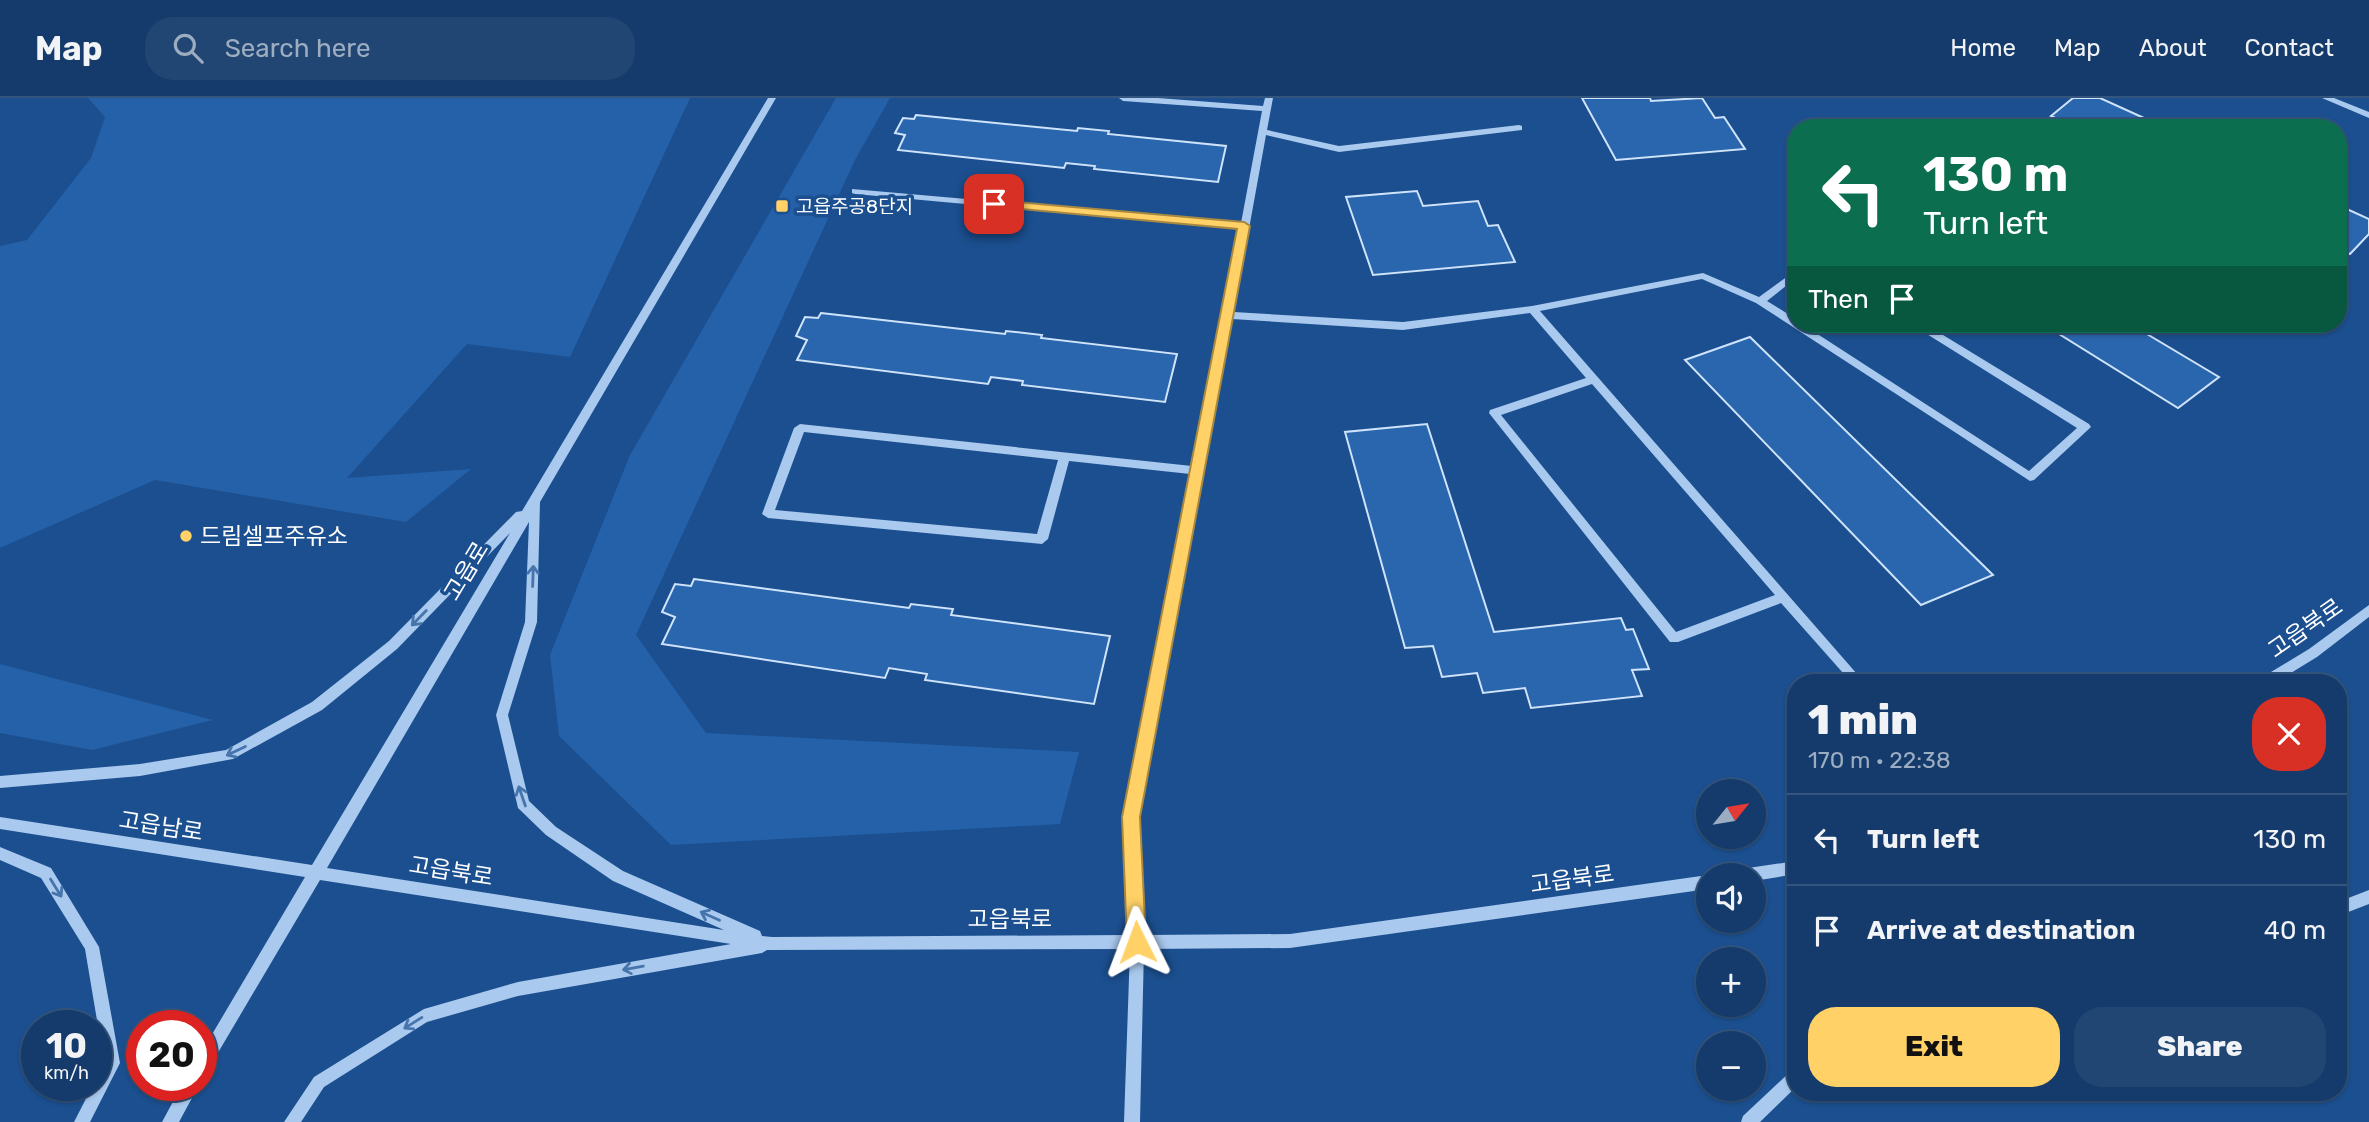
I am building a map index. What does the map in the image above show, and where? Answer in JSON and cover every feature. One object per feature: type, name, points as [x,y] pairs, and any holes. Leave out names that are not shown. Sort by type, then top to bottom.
[{"type":"street","name":"고읍로","points":[[217,1040],[772,98]]},
{"type":"street","points":[[1123,98],[1268,104],[1131,817],[1137,942],[1132,1122]]},
{"type":"street","points":[[2326,98],[2369,115]]},
{"type":"street","points":[[1264,132],[1339,149],[1519,128]]},
{"type":"street","points":[[855,191],[1244,226]]},
{"type":"street","points":[[1228,315],[1404,326],[1532,309],[1703,276],[1760,301],[1787,319]]},
{"type":"street","points":[[1760,301],[1787,280]]},
{"type":"street","points":[[1532,309],[1851,674]]},
{"type":"street","points":[[1809,333],[2030,477],[2085,427],[1933,333]]},
{"type":"street","points":[[1593,380],[1494,413],[1674,638],[1783,597]]},
{"type":"street","points":[[1064,458],[1042,539],[768,514],[800,428],[1197,471]]},
{"type":"street","points":[[0,782],[140,770],[228,755],[317,706],[393,645],[535,499]]},
{"type":"street","points":[[535,499],[531,622],[502,715],[523,804],[551,831],[618,876],[772,944]]},
{"type":"street","name":"고읍북로","points":[[2279,674],[2313,653],[2369,610]]},
{"type":"street","name":"고읍남로","points":[[0,823],[314,873]]},
{"type":"street","points":[[0,853],[46,873],[92,947],[112,1063],[82,1122]]},
{"type":"street","points":[[1766,872],[1787,868]]},
{"type":"street","name":"고읍북로","points":[[314,873],[772,944],[1290,941],[1696,883]]},
{"type":"street","points":[[2347,906],[2369,897]]},
{"type":"street","points":[[292,1122],[319,1082],[425,1016],[518,989],[772,944]]},
{"type":"street","points":[[1749,1122],[1787,1085]]},
{"type":"street","points":[[170,1122],[182,1101]]},
{"type":"shaded area","points":[[88,98],[690,98],[570,357],[467,344],[347,478],[471,469],[406,522],[155,480],[0,548],[0,246],[27,240],[91,158],[105,117]]},
{"type":"shaded area","points":[[836,98],[890,98],[855,160],[636,635],[706,733],[1079,752],[1060,824],[671,845],[559,736],[550,655],[630,455]]},
{"type":"shaded area","points":[[0,664],[213,720],[92,750],[0,733]]},
{"type":"building","points":[[1582,98],[1650,98],[1651,101],[1702,98],[1715,118],[1724,117],[1745,149],[1616,160]]},
{"type":"building","points":[[2073,98],[2100,98],[2146,119],[2058,119],[2051,116]]},
{"type":"building","points":[[916,115],[1077,131],[1078,128],[1109,131],[1108,134],[1226,146],[1218,182],[1094,169],[1095,166],[1066,163],[1064,168],[898,150],[905,135],[895,133],[903,118],[914,119]]},
{"type":"building","points":[[1417,191],[1423,206],[1478,201],[1488,226],[1498,225],[1515,262],[1373,275],[1346,197]]},
{"type":"building","points":[[2347,209],[2369,219],[2369,234],[2350,254],[2347,253]]},
{"type":"building","points":[[821,313],[1005,334],[1006,331],[1042,335],[1041,338],[1177,354],[1165,402],[1022,385],[1023,381],[991,377],[988,384],[797,360],[807,340],[796,336],[805,317],[818,318]]},
{"type":"building","points":[[2057,333],[2145,333],[2219,377],[2178,408]]},
{"type":"building","points":[[1750,337],[1993,575],[1921,605],[1685,360]]},
{"type":"building","points":[[1427,424],[1494,632],[1621,618],[1626,630],[1633,629],[1649,669],[1632,670],[1642,696],[1531,708],[1525,688],[1483,693],[1477,673],[1442,677],[1433,646],[1405,648],[1345,432]]},
{"type":"building","points":[[694,579],[909,608],[911,604],[953,609],[951,615],[1110,636],[1094,704],[925,680],[927,674],[889,668],[885,678],[662,644],[675,617],[662,612],[675,584],[691,586]]},
{"type":"place","name":"고읍주공8단지","points":[[782,206]]},
{"type":"place","name":"드림셀프주유소","points":[[186,536]]},
{"type":"route","points":[[994,204],[1244,226],[1131,817],[1137,942]]}]
